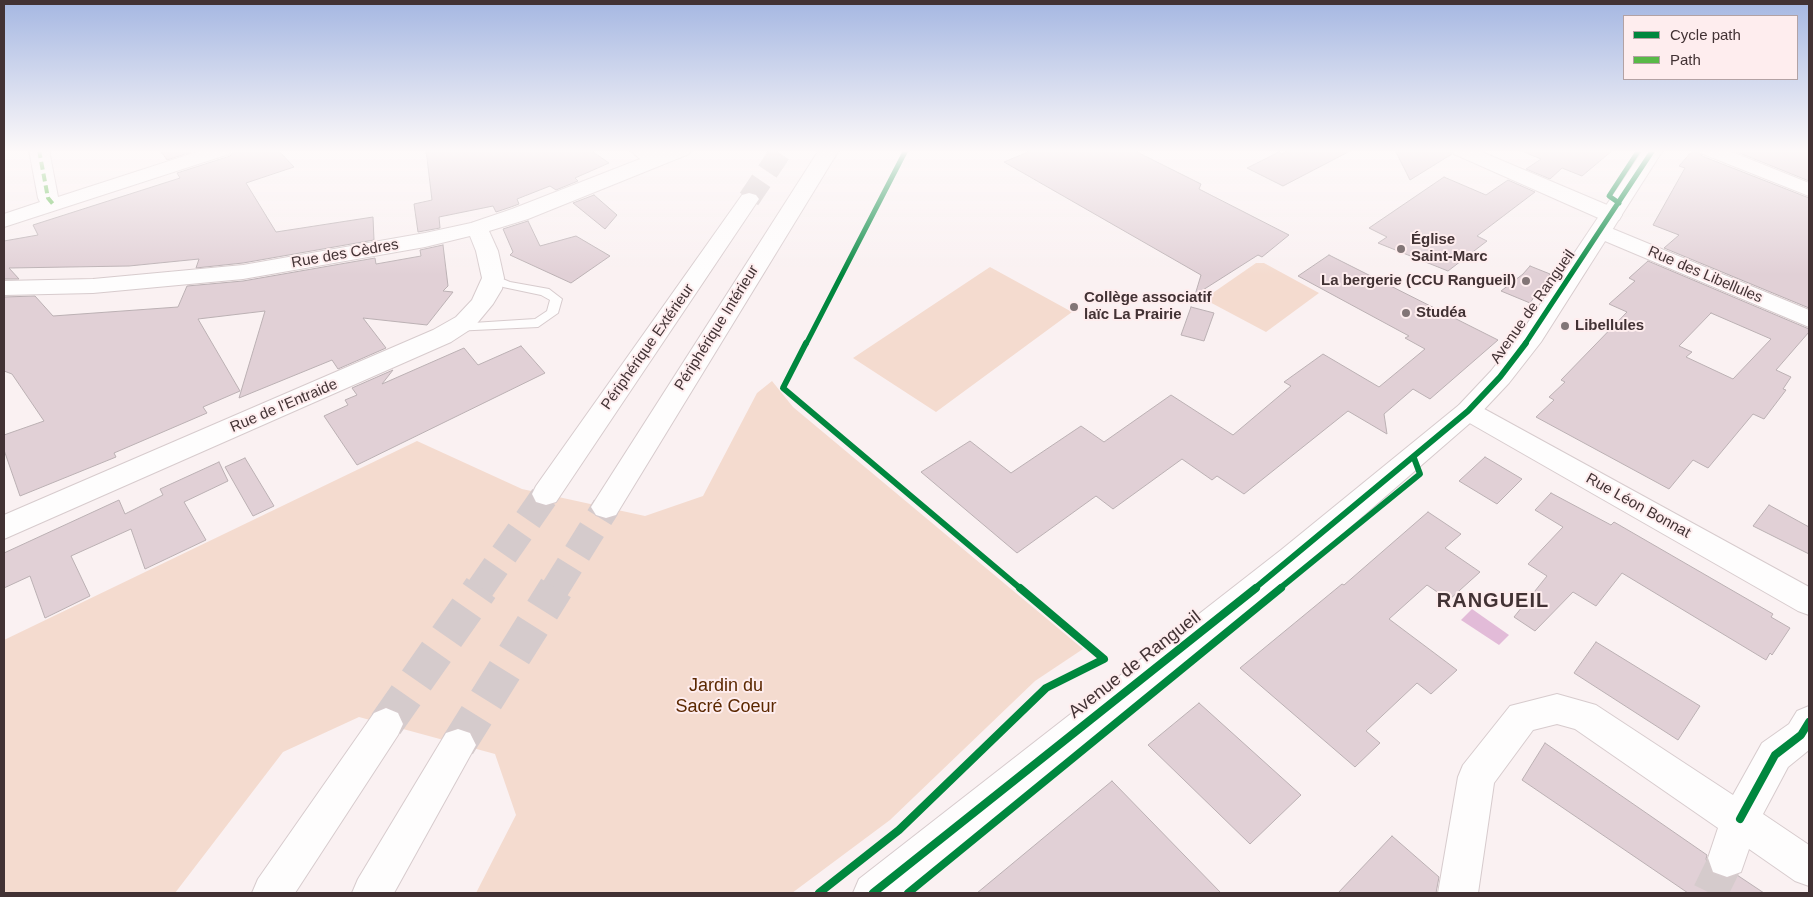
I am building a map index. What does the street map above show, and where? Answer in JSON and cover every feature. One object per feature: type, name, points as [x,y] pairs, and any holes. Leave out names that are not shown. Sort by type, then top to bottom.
[{"type":"main road","points":[[47,192],[48,198],[53,204]]},
{"type":"main road","points":[[4,221],[91,192]]},
{"type":"main road","name":"Rue des Cèdres","points":[[4,288],[93,286],[243,272],[425,240],[477,228],[550,203],[573,192]]},
{"type":"main road","name":"Périphérique Intérieur","points":[[606,507],[803,192]]},
{"type":"main road","name":"Rue des Libellules","points":[[1545,192],[1809,319]]},
{"type":"main road","name":"Avenue de Rangueil","points":[[878,892],[1292,560],[1468,411],[1500,377],[1532,336],[1625,192]]},
{"type":"main road","name":"Périphérique Extérieur","points":[[546,494],[749,199]]},
{"type":"main road","points":[[477,228],[487,251],[493,278]]},
{"type":"main road","name":"Rue de l'Entraide","points":[[4,528],[442,336],[465,322],[481,304],[490,289],[493,278]]},
{"type":"main road","name":"Rue Léon Bonnat","points":[[1468,411],[1809,602]]},
{"type":"main road","points":[[1458,893],[1472,814],[1476,777],[1522,717],[1557,709],[1584,716],[1809,867]]},
{"type":"main road","points":[[1727,858],[1740,819],[1774,756],[1801,735],[1809,722]]},
{"type":"main road","points":[[272,893],[386,724]]},
{"type":"main road","points":[[372,893],[458,745]]},
{"type":"lane","points":[[456,328],[538,323],[552,313],[556,299],[545,292],[507,285],[493,278]]},
{"type":"green space","points":[[1256,263],[1264,263],[1319,293],[1266,332],[1204,299]]},
{"type":"green space","points":[[990,267],[1072,312],[936,412],[853,358]]},
{"type":"green space","name":"Jardin du Sacré Coeur","points":[[772,381],[793,407],[1083,649],[1035,681],[890,820],[792,893],[476,893],[516,815],[495,754],[359,717],[283,752],[175,893],[4,893],[4,640],[417,441],[522,489],[645,516],[703,496],[757,393]]},
{"type":"shaded area","points":[[1472,609],[1509,635],[1499,645],[1461,620]]},
{"type":"building","points":[[137,192],[251,192],[276,232],[373,217],[374,240],[243,263],[196,268],[199,259],[129,266],[9,268],[19,279],[4,279],[4,241],[38,235],[33,225]]},
{"type":"building","points":[[431,192],[535,192],[517,199],[519,204],[496,212],[493,206],[439,217],[440,228],[418,232],[414,204],[432,200]]},
{"type":"building","points":[[1056,192],[1205,192],[1289,235],[1262,257],[1258,255],[1195,295],[1201,275]]},
{"type":"building","points":[[1422,192],[1479,192],[1486,195],[1491,192],[1535,192],[1477,236],[1487,241],[1448,271],[1378,243],[1387,237],[1369,228]]},
{"type":"building","points":[[1672,192],[1793,192],[1809,198],[1809,308],[1664,248],[1679,235],[1653,225]]},
{"type":"building","points":[[594,195],[617,215],[605,229],[573,203]]},
{"type":"building","points":[[528,221],[540,246],[576,236],[610,256],[571,283],[510,255],[513,252],[503,229]]},
{"type":"building","points":[[443,245],[448,286],[443,291],[453,292],[427,325],[363,318],[386,348],[338,369],[332,360],[239,398],[265,311],[198,319],[240,391],[203,407],[207,413],[114,453],[116,457],[20,496],[4,450],[4,435],[44,421],[12,374],[4,371],[4,297],[35,296],[53,316],[178,307],[187,286],[243,281],[375,258],[376,264],[421,256],[420,250]]},
{"type":"building","points":[[1329,255],[1498,340],[1430,399],[1413,389],[1384,414],[1387,434],[1348,411],[1244,494],[1217,476],[1212,480],[1182,459],[1113,509],[1096,496],[1017,553],[921,472],[970,441],[1011,473],[1081,426],[1104,442],[1171,395],[1233,435],[1291,386],[1284,382],[1323,354],[1379,387],[1425,349],[1405,338],[1409,336],[1298,276]]},
{"type":"building","points":[[1648,261],[1809,329],[1809,332],[1776,370],[1791,377],[1783,389],[1786,390],[1764,419],[1753,414],[1708,468],[1693,460],[1669,489],[1536,417],[1554,400],[1549,397],[1565,382],[1561,380],[1627,312],[1609,304],[1635,281],[1629,278]],"holes":[[[1711,313],[1771,339],[1733,379],[1686,357],[1692,352],[1679,346]]]},
{"type":"building","points":[[1530,266],[1550,274],[1530,303],[1501,291],[1523,274]]},
{"type":"building","points":[[1191,307],[1214,313],[1204,341],[1181,335]]},
{"type":"building","points":[[521,346],[545,373],[357,465],[324,416],[348,405],[345,400],[357,395],[352,388],[393,370],[382,384],[464,348],[478,365]]},
{"type":"building","points":[[1485,457],[1522,479],[1497,504],[1459,481]]},
{"type":"building","points":[[245,458],[274,506],[253,516],[225,467]]},
{"type":"building","points":[[219,462],[228,481],[184,502],[206,540],[145,569],[131,529],[71,556],[90,596],[45,618],[30,576],[4,588],[4,553],[119,500],[125,514],[163,495],[160,489]]},
{"type":"building","points":[[1551,493],[1611,525],[1614,522],[1773,614],[1771,617],[1790,628],[1772,655],[1770,653],[1766,660],[1622,573],[1596,606],[1573,592],[1535,631],[1514,617],[1547,576],[1528,564],[1563,527],[1535,510]]},
{"type":"building","points":[[1769,505],[1809,527],[1809,554],[1753,526]]},
{"type":"building","points":[[1428,512],[1461,534],[1445,548],[1480,572],[1449,600],[1427,585],[1389,619],[1457,670],[1431,694],[1417,683],[1366,731],[1380,743],[1355,767],[1240,668],[1342,584],[1344,585]]},
{"type":"building","points":[[1596,642],[1700,706],[1678,740],[1574,673]]},
{"type":"building","points":[[1199,703],[1301,795],[1250,844],[1148,745]]},
{"type":"building","points":[[1545,743],[1707,855],[1706,859],[1712,874],[1726,879],[1737,875],[1764,893],[1688,893],[1522,780]]},
{"type":"building","points":[[1112,781],[1221,893],[977,893]]},
{"type":"building","points":[[1392,836],[1439,877],[1436,893],[1338,893]]},
{"type":"tunnel","points":[[749,199],[754,192]]},
{"type":"tunnel","points":[[480,589],[546,494]]},
{"type":"tunnel","points":[[555,589],[606,507]]},
{"type":"tunnel","points":[[386,724],[481,588]]},
{"type":"tunnel","points":[[458,745],[556,588]]},
{"type":"tunnel","points":[[1710,893],[1727,858]]},
{"type":"marked path","points":[[47,192],[48,198],[53,204]]},
{"type":"cycle path","points":[[819,893],[899,830],[1046,688],[1104,659],[783,388],[884,192]]},
{"type":"cycle path","points":[[1612,192],[1609,196],[1619,203]]},
{"type":"cycle path","points":[[873,893],[1292,559],[1468,411],[1500,377],[1532,336],[1626,192]]},
{"type":"cycle path","points":[[908,893],[1420,474],[1414,458]]},
{"type":"cycle path","points":[[1740,819],[1775,755],[1801,735],[1809,722]]},
{"type":"place","name":"Église Saint-Marc","points":[[1401,249]]},
{"type":"place","name":"La bergerie (CCU Rangueil)","points":[[1526,281]]},
{"type":"place","name":"Collège associatif laïc La Prairie","points":[[1074,307]]},
{"type":"place","name":"Studéa","points":[[1406,313]]},
{"type":"place","name":"Libellules","points":[[1565,326]]},
{"type":"district","name":"RANGUEIL","points":[[1493,601]]}]
